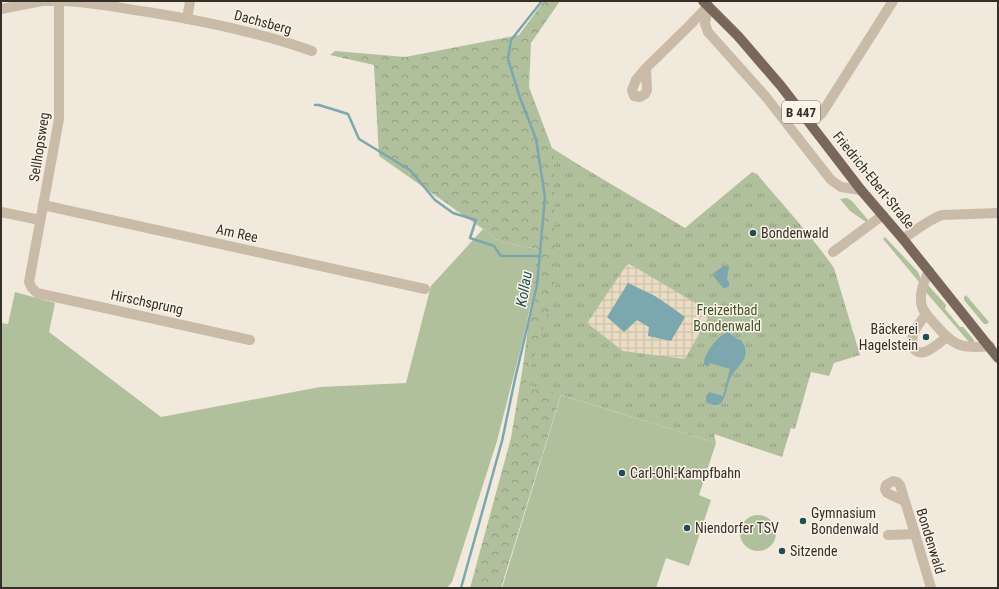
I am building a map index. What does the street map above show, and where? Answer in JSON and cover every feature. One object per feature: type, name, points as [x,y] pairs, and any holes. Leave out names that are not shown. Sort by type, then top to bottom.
[{"type":"main road","name":"Friedrich-Ebert-Straße","points":[[705,3],[738,36],[781,86],[861,190],[903,239],[990,346],[998,358]]},
{"type":"street","points":[[1,10],[55,1]]},
{"type":"street","name":"Sellhopsweg","points":[[37,293],[29,282],[59,119],[59,1]]},
{"type":"street","name":"Dachsberg","points":[[63,1],[84,2],[255,32],[312,51]]},
{"type":"street","points":[[187,19],[190,1]]},
{"type":"street","points":[[811,124],[822,114],[893,1]]},
{"type":"street","points":[[646,68],[691,24],[705,3]]},
{"type":"street","points":[[705,3],[705,24],[708,32],[766,97],[831,180],[841,186],[861,190]]},
{"type":"street","name":"Am Ree","points":[[43,205],[425,289]]},
{"type":"street","points":[[1,212],[40,220]]},
{"type":"street","points":[[903,239],[934,218],[942,215],[998,213]]},
{"type":"street","points":[[833,252],[882,215]]},
{"type":"street","points":[[929,271],[923,285],[921,297],[922,308],[926,314],[954,343],[962,346],[990,346]]},
{"type":"street","name":"Hirschsprung","points":[[37,293],[250,340]]},
{"type":"street","points":[[926,314],[912,336],[914,348],[918,352],[922,353],[928,351],[947,337]]},
{"type":"street","name":"Bondenwald","points":[[904,502],[931,588]]},
{"type":"street","points":[[888,535],[915,534]]},
{"type":"green space","points":[[544,1],[560,1],[531,43],[529,87],[552,148],[579,165],[562,391],[501,588],[470,588],[511,438],[523,366],[538,249],[500,242],[379,156],[374,65],[330,55],[335,51],[405,57],[519,35]]},
{"type":"green space","name":"Freizeitbad Bondenwald","points":[[554,152],[579,165],[685,228],[752,172],[757,174],[834,268],[860,355],[834,363],[829,376],[811,372],[795,429],[791,428],[782,457],[714,434],[716,443],[526,384],[555,288]]},
{"type":"green space","points":[[847,198],[852,201],[868,220],[866,222],[850,211],[840,199]]},
{"type":"green space","points":[[483,229],[500,242],[538,249],[534,290],[497,441],[452,582],[447,588],[1,588],[1,323],[8,324],[15,292],[55,303],[49,332],[161,417],[320,387],[406,383],[431,286]]},
{"type":"green space","points":[[885,237],[918,272],[920,283],[883,239]]},
{"type":"green space","points":[[927,285],[946,305],[945,309],[960,327],[963,327],[974,342],[969,342],[925,291]]},
{"type":"green space","points":[[966,295],[989,322],[987,324],[984,324],[964,300]]},
{"type":"green space","name":"Carl-Ohl-Kampfbahn","points":[[561,395],[716,443],[699,495],[711,500],[689,566],[666,558],[656,588],[502,588]]},
{"type":"green space","points":[[758,515],[768,518],[773,523],[776,533],[773,543],[768,548],[758,551],[748,548],[743,543],[740,533],[743,523],[748,518]]},
{"type":"shaded area","points":[[628,263],[697,304],[708,318],[685,359],[623,351],[587,323]],"holes":[[[634,286],[666,303],[685,317],[649,327],[637,320]]]},
{"type":"water","points":[[723,266],[729,266],[727,280],[729,282],[729,286],[726,288],[723,288],[714,277],[714,273]]},
{"type":"water","points":[[628,283],[655,296],[685,317],[671,341],[648,336],[649,327],[637,320],[624,332],[607,317]]},
{"type":"water","points":[[730,331],[730,334],[739,340],[740,339],[744,345],[746,351],[744,360],[731,377],[722,402],[718,405],[713,405],[706,402],[706,396],[709,392],[723,396],[730,369],[710,363],[708,367],[704,364],[704,360],[713,344]]},
{"type":"waterway","name":"Kollau","points":[[461,588],[502,441],[537,285],[545,197],[536,139],[519,95],[508,59],[511,40],[542,1]]},
{"type":"waterway","points":[[315,105],[348,114],[359,139],[410,170],[435,200],[453,213],[476,220],[470,238],[494,246],[501,256],[540,256]]},
{"type":"place","name":"Bondenwald","points":[[753,233]]},
{"type":"place","name":"Bäckerei Hagelstein","points":[[926,337]]},
{"type":"place","name":"Carl-Ohl-Kampfbahn","points":[[622,473]]},
{"type":"place","name":"Gymnasium Bondenwald","points":[[803,521]]},
{"type":"place","name":"Niendorfer TSV","points":[[687,528]]},
{"type":"place","name":"Sitzende","points":[[782,551]]}]
